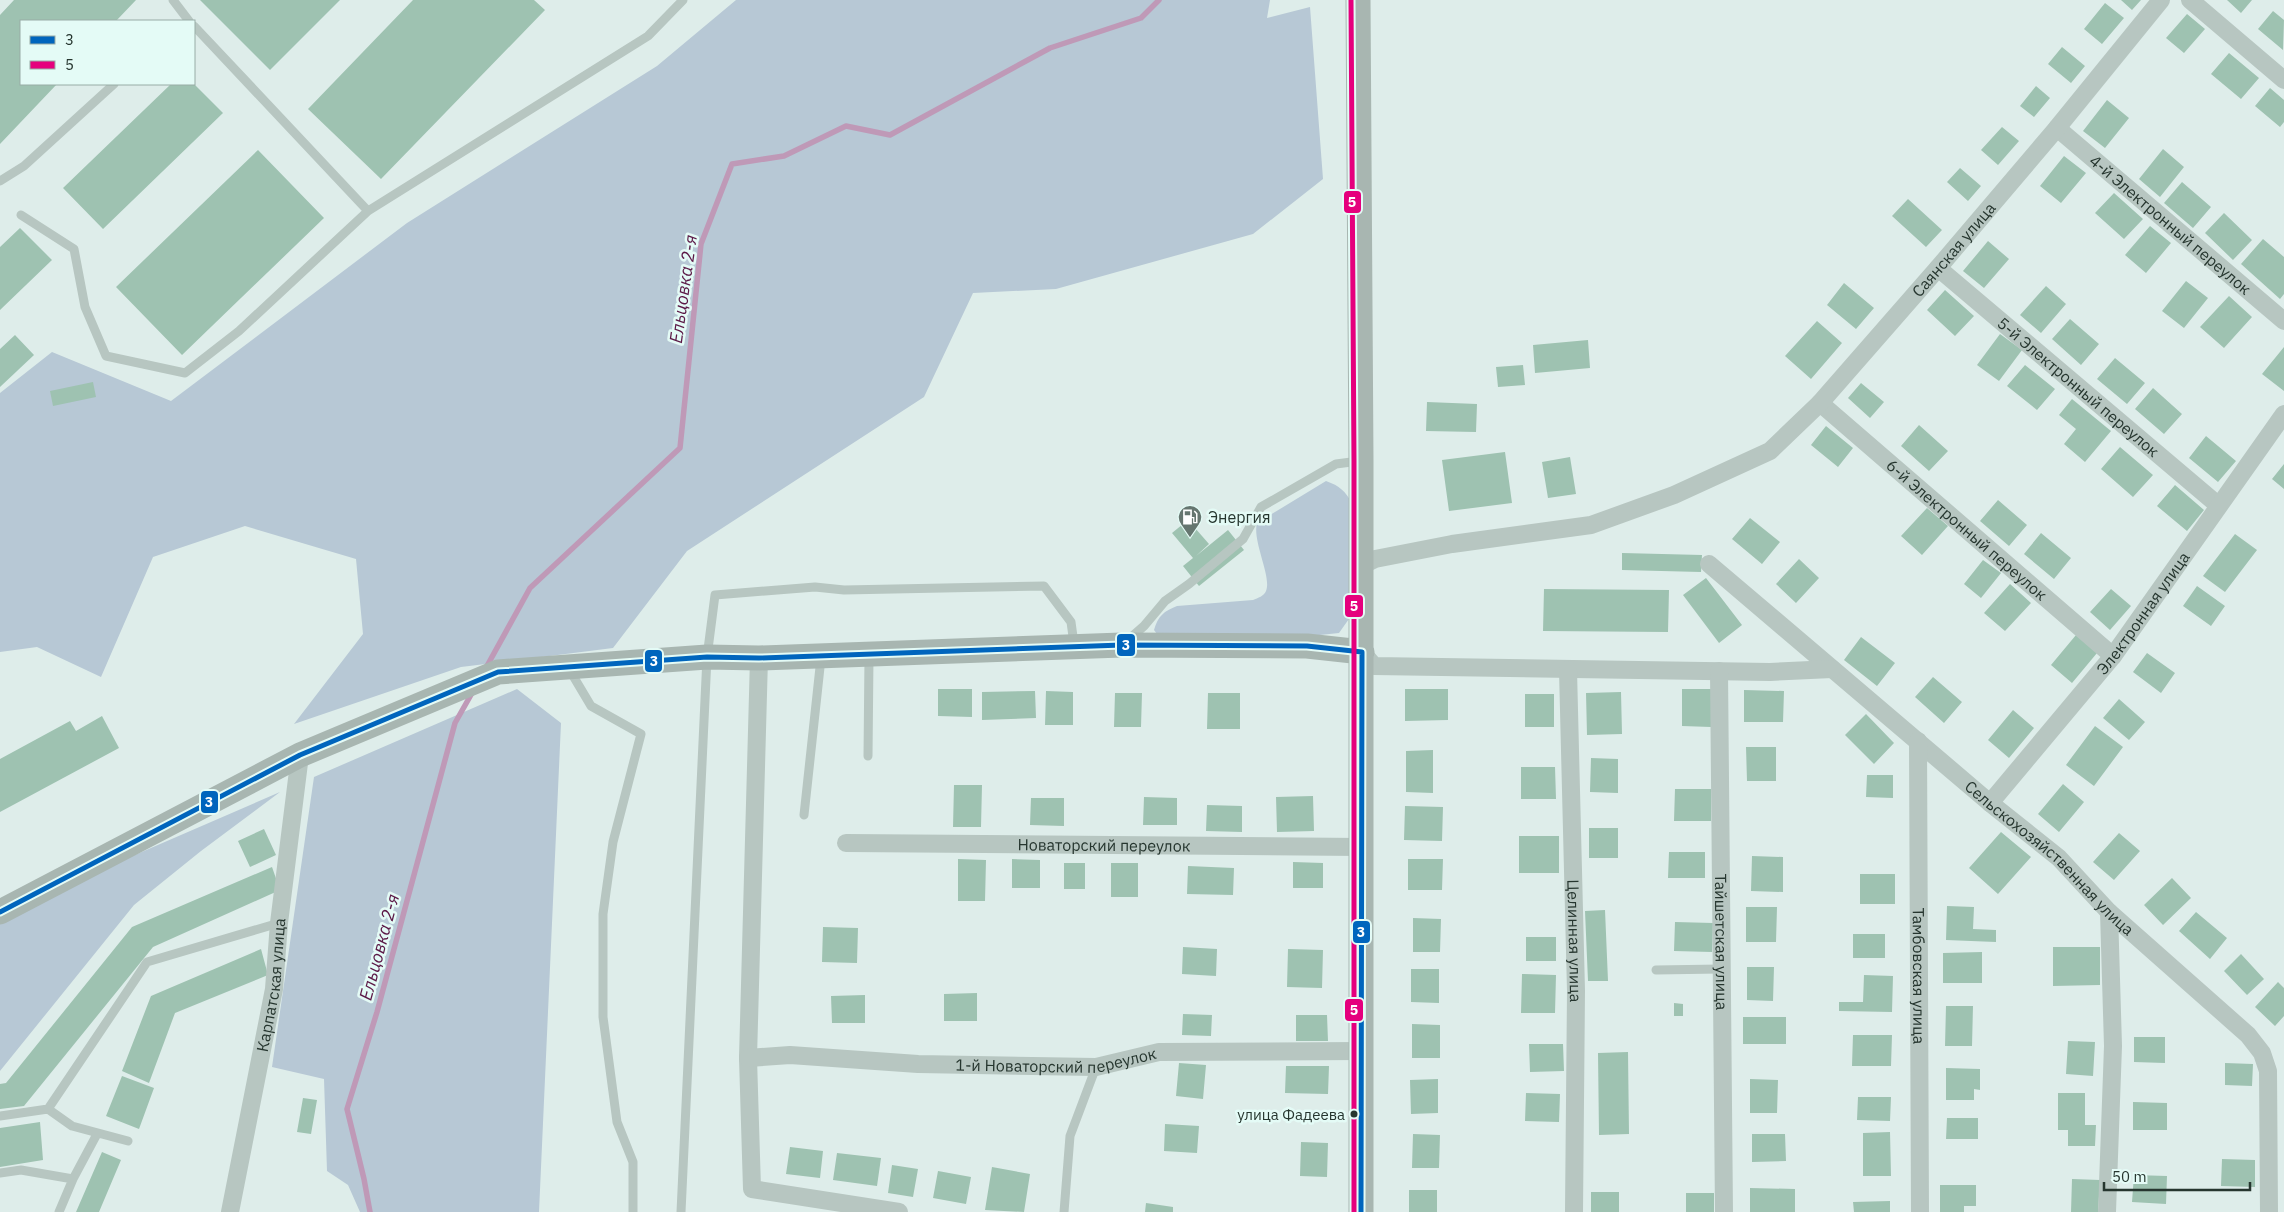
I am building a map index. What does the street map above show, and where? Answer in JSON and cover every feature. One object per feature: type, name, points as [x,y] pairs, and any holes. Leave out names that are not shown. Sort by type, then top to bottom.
[{"type":"main road","points":[[1358,0],[1363,1051],[1361,1212]]},
{"type":"main road","points":[[0,912],[300,754],[498,672],[707,657],[759,658],[1122,645],[1307,646],[1362,652]]},
{"type":"street","name":"Саянская улица","points":[[1361,566],[1375,559],[1452,544],[1591,525],[1674,495],[1770,451],[1820,404],[1938,268],[2058,128],[2161,0]]},
{"type":"street","points":[[2190,0],[2284,80]]},
{"type":"street","name":"4-й Электронный переулок","points":[[2058,128],[2284,321]]},
{"type":"street","name":"5-й Электронный переулок","points":[[1938,268],[2218,505]]},
{"type":"street","name":"6-й Электронный переулок","points":[[1820,404],[2113,656]]},
{"type":"street","name":"Электронная улица","points":[[1990,803],[2113,656],[2284,414]]},
{"type":"street","name":"Сельскохозяйственная улица","points":[[1709,564],[1990,803],[2059,858],[2109,912],[2248,1035],[2262,1053],[2268,1071],[2269,1212]]},
{"type":"street","points":[[1362,652],[1374,666],[1770,672],[1832,669]]},
{"type":"street","points":[[759,658],[748,1058],[752,1189],[899,1212]]},
{"type":"street","name":"Целинная улица","points":[[1568,670],[1576,991],[1574,1212]]},
{"type":"street","name":"Тайшетская улица","points":[[1719,671],[1720,969],[1724,1212]]},
{"type":"street","name":"Тамбовская улица","points":[[1918,741],[1920,1212]]},
{"type":"street","name":"Карпатская улица","points":[[230,1212],[274,989],[279,923],[300,754]]},
{"type":"street","name":"Новаторский переулок","points":[[846,843],[1362,847]]},
{"type":"street","points":[[2107,1212],[2112,1046],[2109,912]]},
{"type":"street","name":"1-й Новаторский переулок","points":[[748,1058],[790,1055],[918,1064],[1096,1066],[1160,1052],[1363,1051]]},
{"type":"lane","points":[[173,0],[186,20]]},
{"type":"lane","points":[[21,216],[74,249],[86,307],[106,356],[185,373],[239,331],[368,211],[648,36],[682,0]]},
{"type":"lane","points":[[195,27],[368,211]]},
{"type":"lane","points":[[0,182],[24,166],[113,85]]},
{"type":"lane","points":[[1122,645],[1144,626],[1165,601],[1189,584],[1243,538],[1262,508],[1336,464],[1361,461]]},
{"type":"lane","points":[[681,1212],[707,657],[715,595],[815,587],[844,590],[1044,586],[1071,622],[1074,647]]},
{"type":"lane","points":[[868,756],[869,654]]},
{"type":"lane","points":[[804,815],[821,656]]},
{"type":"lane","points":[[568,667],[591,706],[641,734],[613,842],[602,914],[603,1017],[617,1122],[633,1162],[633,1212]]},
{"type":"lane","points":[[48,1109],[147,962],[279,923]]},
{"type":"lane","points":[[1656,970],[1720,969]]},
{"type":"lane","points":[[1064,1212],[1070,1136],[1096,1066]]},
{"type":"lane","points":[[0,1116],[48,1109],[72,1126],[128,1141]]},
{"type":"lane","points":[[60,1212],[73,1179],[97,1134]]},
{"type":"lane","points":[[0,1172],[21,1170],[73,1179]]},
{"type":"shaded area","points":[[736,0],[1270,0],[1267,18],[1310,7],[1323,179],[1253,234],[1056,289],[973,293],[924,397],[687,551],[613,648],[461,667],[294,724],[363,634],[356,559],[245,526],[153,557],[101,677],[37,647],[0,652],[0,393],[52,352],[171,401],[407,223],[657,66]]},
{"type":"shaded area","points":[[1326,481],[1342,489],[1352,503],[1351,616],[1339,633],[1291,638],[1160,638],[1154,630],[1157,621],[1165,612],[1172,608],[1253,600],[1261,597],[1266,591],[1267,585],[1257,539],[1257,523]]},
{"type":"shaded area","points":[[517,689],[561,723],[539,1212],[360,1212],[348,1185],[327,1171],[324,1079],[272,1067],[314,777]]},
{"type":"shaded area","points":[[280,792],[201,851],[134,905],[0,1071],[0,924],[107,867]]},
{"type":"building","points":[[14,0],[136,0],[117,20],[20,20],[20,85],[56,85],[0,144],[0,15]]},
{"type":"building","points":[[200,0],[340,0],[270,70]]},
{"type":"building","points":[[413,0],[534,0],[545,10],[381,179],[308,109]]},
{"type":"building","points":[[2121,0],[2141,0],[2132,10]]},
{"type":"building","points":[[2227,0],[2252,0],[2241,13]]},
{"type":"building","points":[[2105,3],[2124,18],[2102,44],[2084,29]]},
{"type":"building","points":[[2273,11],[2284,20],[2283,50],[2258,29]]},
{"type":"building","points":[[2187,14],[2205,29],[2184,53],[2166,38]]},
{"type":"building","points":[[2062,47],[2085,66],[2071,83],[2048,64]]},
{"type":"building","points":[[2229,53],[2259,78],[2241,99],[2211,74]]},
{"type":"building","points":[[170,85],[195,85],[223,113],[103,229],[63,188]]},
{"type":"building","points":[[2036,86],[2050,98],[2034,117],[2020,106]]},
{"type":"building","points":[[2270,88],[2284,100],[2284,122],[2280,127],[2255,106]]},
{"type":"building","points":[[2107,100],[2129,118],[2105,148],[2083,131]]},
{"type":"building","points":[[2002,127],[2019,141],[1998,165],[1981,150]]},
{"type":"building","points":[[2163,149],[2184,167],[2160,197],[2139,179]]},
{"type":"building","points":[[258,150],[324,218],[182,355],[116,287]]},
{"type":"building","points":[[2064,156],[2086,173],[2061,203],[2040,186]]},
{"type":"building","points":[[1960,168],[1981,186],[1968,201],[1947,182]]},
{"type":"building","points":[[2182,182],[2211,207],[2193,228],[2164,203]]},
{"type":"building","points":[[2114,193],[2143,219],[2124,239],[2095,213]]},
{"type":"building","points":[[1908,199],[1942,230],[1926,247],[1892,216]]},
{"type":"building","points":[[2224,213],[2252,240],[2233,260],[2205,233]]},
{"type":"building","points":[[2150,226],[2171,243],[2146,273],[2125,255]]},
{"type":"building","points":[[20,228],[52,260],[0,310],[0,247]]},
{"type":"building","points":[[2263,239],[2284,257],[2284,294],[2280,299],[2241,264]]},
{"type":"building","points":[[1988,241],[2009,259],[1984,288],[1963,271]]},
{"type":"building","points":[[2186,281],[2208,298],[2184,328],[2162,311]]},
{"type":"building","points":[[1844,283],[1874,308],[1856,329],[1827,305]]},
{"type":"building","points":[[2046,286],[2066,304],[2041,333],[2020,315]]},
{"type":"building","points":[[1945,290],[1974,316],[1955,336],[1927,310]]},
{"type":"building","points":[[2229,296],[2252,317],[2224,348],[2200,327]]},
{"type":"building","points":[[2070,319],[2099,344],[2081,365],[2052,339]]},
{"type":"building","points":[[1817,321],[1842,343],[1811,379],[1785,356]]},
{"type":"building","points":[[2000,334],[2022,350],[1999,381],[1977,365]]},
{"type":"building","points":[[15,335],[34,355],[0,387],[0,349]]},
{"type":"building","points":[[1588,340],[1590,368],[1535,373],[1533,345]]},
{"type":"building","points":[[2284,347],[2284,391],[2262,374]]},
{"type":"building","points":[[2115,358],[2145,383],[2127,404],[2097,379]]},
{"type":"building","points":[[1523,365],[1525,385],[1498,387],[1496,367]]},
{"type":"building","points":[[2025,365],[2055,389],[2037,410],[2007,386]]},
{"type":"building","points":[[93,382],[96,397],[53,406],[50,391]]},
{"type":"building","points":[[1861,383],[1884,402],[1870,418],[1848,398]]},
{"type":"building","points":[[2153,388],[2182,414],[2164,434],[2135,409]]},
{"type":"building","points":[[2072,399],[2111,431],[2085,462],[2064,444],[2076,429],[2059,415]]},
{"type":"building","points":[[1427,402],[1477,404],[1476,432],[1426,431]]},
{"type":"building","points":[[1919,425],[1948,451],[1929,471],[1901,446]]},
{"type":"building","points":[[1826,426],[1853,448],[1838,467],[1811,445]]},
{"type":"building","points":[[2206,436],[2236,461],[2218,482],[2189,458]]},
{"type":"building","points":[[2120,447],[2153,475],[2133,497],[2101,469]]},
{"type":"building","points":[[1505,452],[1512,503],[1449,511],[1442,460]]},
{"type":"building","points":[[1570,457],[1576,494],[1548,498],[1542,462]]},
{"type":"building","points":[[2284,464],[2284,489],[2272,479]]},
{"type":"building","points":[[2175,485],[2204,510],[2187,531],[2157,506]]},
{"type":"building","points":[[1998,500],[2027,525],[2009,546],[1980,521]]},
{"type":"building","points":[[1927,508],[1948,526],[1922,555],[1901,536]]},
{"type":"building","points":[[1750,518],[1780,542],[1762,564],[1732,539]]},
{"type":"building","points":[[1188,520],[1209,544],[1196,556],[1228,530],[1244,550],[1199,586],[1183,566],[1193,558],[1172,533]]},
{"type":"building","points":[[2041,533],[2071,558],[2054,579],[2024,554]]},
{"type":"building","points":[[2235,534],[2257,550],[2225,592],[2203,576]]},
{"type":"building","points":[[1622,553],[1702,555],[1701,572],[1622,570]]},
{"type":"building","points":[[1799,559],[1819,578],[1796,603],[1776,584]]},
{"type":"building","points":[[1983,560],[2001,573],[1981,598],[1964,584]]},
{"type":"building","points":[[1706,578],[1742,625],[1719,643],[1683,595]]},
{"type":"building","points":[[2010,584],[2031,603],[2005,631],[1984,613]]},
{"type":"building","points":[[2197,586],[2225,606],[2211,626],[2183,606]]},
{"type":"building","points":[[1544,589],[1669,590],[1668,632],[1543,631]]},
{"type":"building","points":[[2111,589],[2131,606],[2110,630],[2090,612]]},
{"type":"building","points":[[2076,635],[2097,653],[2072,683],[2051,665]]},
{"type":"building","points":[[1861,637],[1895,663],[1877,686],[1844,660]]},
{"type":"building","points":[[2147,653],[2175,673],[2161,693],[2133,672]]},
{"type":"building","points":[[1933,677],[1962,702],[1944,723],[1915,697]]},
{"type":"building","points":[[938,689],[972,689],[972,717],[938,716]]},
{"type":"building","points":[[1405,689],[1448,689],[1448,720],[1405,721]]},
{"type":"building","points":[[1682,689],[1711,689],[1711,727],[1682,726]]},
{"type":"building","points":[[1744,690],[1784,691],[1783,722],[1744,722]]},
{"type":"building","points":[[1035,691],[1036,718],[982,720],[982,692]]},
{"type":"building","points":[[1046,691],[1073,692],[1073,725],[1045,725]]},
{"type":"building","points":[[1621,692],[1622,734],[1587,735],[1586,693]]},
{"type":"building","points":[[1115,693],[1142,693],[1141,727],[1114,727]]},
{"type":"building","points":[[1208,693],[1240,693],[1240,729],[1207,729]]},
{"type":"building","points":[[1525,694],[1554,694],[1554,727],[1525,727]]},
{"type":"building","points":[[2119,699],[2145,722],[2129,740],[2103,718]]},
{"type":"building","points":[[2013,710],[2034,728],[2009,758],[1988,740]]},
{"type":"building","points":[[1866,714],[1894,743],[1874,764],[1845,735]]},
{"type":"building","points":[[102,716],[119,748],[0,812],[0,759],[70,721],[76,731]]},
{"type":"building","points":[[2095,726],[2123,747],[2094,786],[2066,765]]},
{"type":"building","points":[[1746,747],[1776,747],[1776,781],[1747,781]]},
{"type":"building","points":[[1433,750],[1433,793],[1406,792],[1406,751]]},
{"type":"building","points":[[1591,758],[1618,759],[1618,793],[1590,792]]},
{"type":"building","points":[[1521,767],[1555,767],[1556,799],[1521,799]]},
{"type":"building","points":[[1867,775],[1893,775],[1893,798],[1866,797]]},
{"type":"building","points":[[2063,784],[2084,802],[2059,832],[2038,814]]},
{"type":"building","points":[[954,785],[982,785],[981,827],[953,827]]},
{"type":"building","points":[[1675,789],[1711,789],[1711,821],[1674,821]]},
{"type":"building","points":[[1313,796],[1314,831],[1277,832],[1276,797]]},
{"type":"building","points":[[1144,797],[1177,798],[1177,825],[1143,825]]},
{"type":"building","points":[[1031,798],[1064,798],[1064,826],[1030,825]]},
{"type":"building","points":[[1207,805],[1242,806],[1242,832],[1206,831]]},
{"type":"building","points":[[1405,806],[1443,807],[1442,841],[1404,840]]},
{"type":"building","points":[[1589,828],[1618,828],[1618,858],[1589,858]]},
{"type":"building","points":[[264,829],[276,855],[250,867],[238,841]]},
{"type":"building","points":[[2001,832],[2031,857],[1998,894],[1969,868]]},
{"type":"building","points":[[2119,833],[2140,851],[2114,880],[2093,862]]},
{"type":"building","points":[[1519,836],[1559,836],[1559,873],[1519,873]]},
{"type":"building","points":[[1669,852],[1705,852],[1705,878],[1668,878]]},
{"type":"building","points":[[1752,856],[1783,857],[1783,892],[1751,891]]},
{"type":"building","points":[[958,859],[986,860],[985,901],[958,901]]},
{"type":"building","points":[[1012,859],[1040,860],[1040,888],[1012,888]]},
{"type":"building","points":[[1408,859],[1443,859],[1442,890],[1408,890]]},
{"type":"building","points":[[1293,862],[1323,863],[1323,888],[1293,888]]},
{"type":"building","points":[[1064,863],[1085,863],[1085,889],[1064,889]]},
{"type":"building","points":[[1111,863],[1138,863],[1138,897],[1111,897]]},
{"type":"building","points":[[1188,866],[1234,868],[1233,895],[1187,894]]},
{"type":"building","points":[[272,867],[280,890],[153,947],[24,1106],[0,1109],[0,1084],[6,1083],[132,927]]},
{"type":"building","points":[[1860,874],[1895,874],[1895,904],[1860,904]]},
{"type":"building","points":[[2172,878],[2191,898],[2163,925],[2144,905]]},
{"type":"building","points":[[1947,906],[1974,907],[1973,929],[1996,930],[1996,942],[1946,940]]},
{"type":"building","points":[[1746,907],[1777,907],[1776,942],[1746,942]]},
{"type":"building","points":[[1605,910],[1608,981],[1588,981],[1585,911]]},
{"type":"building","points":[[2196,912],[2227,938],[2210,959],[2179,931]]},
{"type":"building","points":[[1413,918],[1441,919],[1440,952],[1413,952]]},
{"type":"building","points":[[1675,922],[1713,923],[1712,952],[1674,951]]},
{"type":"building","points":[[823,927],[858,928],[857,963],[822,962]]},
{"type":"building","points":[[1853,934],[1885,934],[1885,958],[1853,958]]},
{"type":"building","points":[[1526,937],[1556,937],[1556,961],[1526,961]]},
{"type":"building","points":[[1183,947],[1217,949],[1216,976],[1182,974]]},
{"type":"building","points":[[2053,947],[2100,947],[2100,985],[2053,986]]},
{"type":"building","points":[[261,949],[268,975],[175,1013],[149,1083],[122,1071],[151,996]]},
{"type":"building","points":[[1288,949],[1323,950],[1322,988],[1287,987]]},
{"type":"building","points":[[1982,952],[1982,983],[1943,983],[1943,953]]},
{"type":"building","points":[[2241,954],[2264,979],[2247,995],[2224,971]]},
{"type":"building","points":[[1747,967],[1774,967],[1773,1001],[1747,1000]]},
{"type":"building","points":[[1411,969],[1439,969],[1439,1003],[1411,1002]]},
{"type":"building","points":[[1522,974],[1556,975],[1555,1013],[1521,1013]]},
{"type":"building","points":[[1864,975],[1893,976],[1892,1012],[1839,1011],[1839,1002],[1863,1002]]},
{"type":"building","points":[[2278,982],[2284,988],[2284,1016],[2275,1026],[2255,1007]]},
{"type":"building","points":[[977,993],[977,1021],[944,1021],[944,994]]},
{"type":"building","points":[[865,995],[865,1023],[832,1023],[831,996]]},
{"type":"building","points":[[1674,1003],[1683,1004],[1683,1016],[1674,1016]]},
{"type":"building","points":[[1946,1006],[1973,1006],[1972,1046],[1945,1046]]},
{"type":"building","points":[[1183,1014],[1212,1015],[1211,1036],[1182,1035]]},
{"type":"building","points":[[1296,1015],[1327,1015],[1328,1041],[1296,1041]]},
{"type":"building","points":[[1743,1017],[1786,1017],[1786,1044],[1743,1044]]},
{"type":"building","points":[[1412,1024],[1440,1025],[1440,1058],[1412,1058]]},
{"type":"building","points":[[1853,1035],[1892,1035],[1891,1066],[1852,1066]]},
{"type":"building","points":[[2134,1037],[2165,1037],[2165,1063],[2134,1062]]},
{"type":"building","points":[[2068,1041],[2095,1042],[2093,1076],[2066,1074]]},
{"type":"building","points":[[1529,1044],[1563,1044],[1564,1071],[1530,1072]]},
{"type":"building","points":[[1628,1052],[1629,1134],[1599,1135],[1598,1053]]},
{"type":"building","points":[[1179,1063],[1206,1065],[1203,1099],[1176,1096]]},
{"type":"building","points":[[2225,1063],[2253,1064],[2252,1086],[2225,1085]]},
{"type":"building","points":[[1286,1066],[1329,1066],[1328,1094],[1285,1093]]},
{"type":"building","points":[[1946,1068],[1980,1069],[1980,1090],[1974,1089],[1974,1100],[1946,1100]]},
{"type":"building","points":[[122,1076],[154,1088],[139,1129],[106,1116]]},
{"type":"building","points":[[1438,1079],[1438,1113],[1411,1114],[1410,1080]]},
{"type":"building","points":[[1750,1079],[1778,1080],[1777,1113],[1750,1113]]},
{"type":"building","points":[[1526,1093],[1560,1094],[1559,1122],[1525,1121]]},
{"type":"building","points":[[2058,1093],[2085,1093],[2085,1125],[2096,1125],[2095,1146],[2068,1146],[2068,1130],[2058,1130]]},
{"type":"building","points":[[1858,1097],[1891,1097],[1890,1121],[1857,1120]]},
{"type":"building","points":[[303,1098],[317,1100],[311,1134],[297,1132]]},
{"type":"building","points":[[2133,1102],[2167,1103],[2167,1130],[2133,1130]]},
{"type":"building","points":[[1947,1118],[1978,1118],[1978,1139],[1946,1139]]},
{"type":"building","points":[[40,1122],[43,1160],[0,1167],[0,1128]]},
{"type":"building","points":[[1165,1124],[1199,1126],[1197,1153],[1164,1151]]},
{"type":"building","points":[[1890,1132],[1891,1176],[1863,1176],[1863,1133]]},
{"type":"building","points":[[1413,1134],[1440,1135],[1439,1168],[1412,1168]]},
{"type":"building","points":[[1752,1134],[1785,1134],[1786,1161],[1752,1162]]},
{"type":"building","points":[[1301,1142],[1328,1143],[1327,1177],[1300,1176]]},
{"type":"building","points":[[790,1147],[823,1151],[820,1178],[786,1174]]},
{"type":"building","points":[[102,1152],[121,1160],[99,1212],[76,1212]]},
{"type":"building","points":[[837,1153],[881,1158],[877,1186],[833,1180]]},
{"type":"building","points":[[2222,1159],[2255,1160],[2255,1187],[2221,1186]]},
{"type":"building","points":[[892,1165],[918,1169],[913,1197],[888,1193]]},
{"type":"building","points":[[992,1167],[1030,1174],[1024,1212],[985,1210]]},
{"type":"building","points":[[938,1171],[971,1177],[966,1204],[933,1198]]},
{"type":"building","points":[[2134,1175],[2167,1176],[2166,1204],[2132,1202]]},
{"type":"building","points":[[2072,1179],[2100,1180],[2098,1212],[2071,1212]]},
{"type":"building","points":[[1940,1185],[1976,1185],[1976,1206],[1964,1206],[1964,1212],[1940,1212]]},
{"type":"building","points":[[1750,1188],[1795,1189],[1795,1212],[1750,1212]]},
{"type":"building","points":[[1409,1190],[1437,1190],[1437,1212],[1409,1212]]},
{"type":"building","points":[[1591,1192],[1619,1192],[1619,1212],[1591,1212]]},
{"type":"building","points":[[1686,1193],[1714,1193],[1714,1212],[1686,1212]]},
{"type":"building","points":[[1890,1201],[1890,1212],[1854,1212],[1853,1202]]},
{"type":"building","points":[[1146,1203],[1173,1207],[1173,1212],[1145,1212]]},
{"type":"waterway","name":"Ельцовка 2-я","points":[[487,666],[530,588],[680,448],[701,244],[732,164],[784,156],[846,126],[890,135],[1050,48],[1141,18],[1159,0]]},
{"type":"waterway","name":"Ельцовка 2-я","points":[[370,1212],[347,1109],[377,1012],[455,723],[472,693]]},
{"type":"transit line","name":"5","points":[[1351,0],[1354,461],[1354,1212]]},
{"type":"transit line","name":"3","points":[[0,912],[300,755],[498,672],[707,657],[759,658],[1122,645],[1307,646],[1362,652]]},
{"type":"transit line","name":"3","points":[[1361,1212],[1362,652]]},
{"type":"place","name":"Энергия","points":[[1190,538]]},
{"type":"place","name":"улица Фадеева","points":[[1354,1114]]}]
